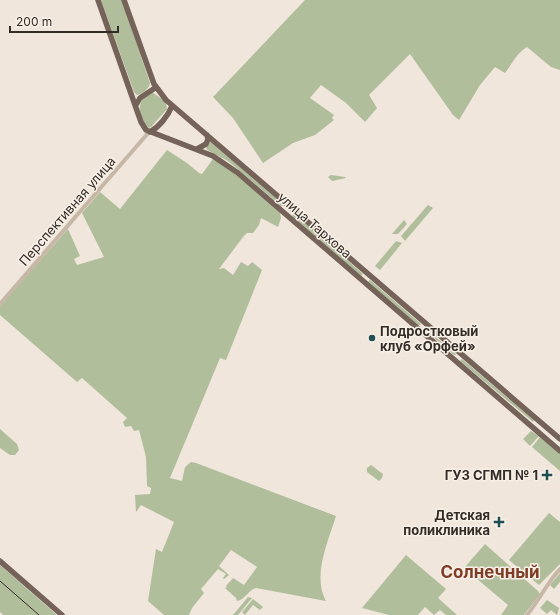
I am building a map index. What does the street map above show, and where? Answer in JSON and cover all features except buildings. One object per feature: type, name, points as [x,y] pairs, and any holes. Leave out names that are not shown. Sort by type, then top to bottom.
[{"type":"main road","points":[[98,0],[144,127],[149,132],[155,129],[170,112],[172,106]]},
{"type":"main road","name":"улица Тархова","points":[[124,0],[156,88],[172,106],[560,439]]},
{"type":"main road","points":[[136,105],[140,98],[156,88]]},
{"type":"main road","name":"улица Тархова","points":[[149,132],[161,134],[197,149],[220,160],[232,168],[560,451]]},
{"type":"main road","points":[[197,149],[206,144],[208,139],[207,135]]},
{"type":"main road","points":[[285,213],[289,206]]},
{"type":"main road","points":[[364,282],[369,275]]},
{"type":"main road","points":[[532,427],[538,420]]},
{"type":"main road","points":[[548,441],[554,434]]},
{"type":"main road","points":[[0,561],[62,615]]},
{"type":"street","name":"Перспективная улица","points":[[0,304],[149,132]]},
{"type":"street","points":[[527,615],[539,601],[547,583],[560,568]]},
{"type":"green space","points":[[101,0],[122,0],[150,83],[147,89],[141,94],[137,95],[134,92]]},
{"type":"green space","points":[[305,0],[560,0],[560,70],[551,67],[527,47],[517,55],[505,73],[495,67],[480,85],[459,120],[453,115],[410,54],[369,95],[377,108],[365,122],[346,103],[321,85],[310,98],[334,115],[332,118],[334,120],[315,135],[293,143],[263,163],[233,118],[213,97]]},
{"type":"green space","points":[[152,92],[166,102],[167,109],[151,127],[148,128],[140,113],[140,108],[143,99]]},
{"type":"green space","points":[[211,141],[283,204],[283,206],[281,206],[228,161],[207,150],[206,147]]},
{"type":"green space","points":[[167,150],[202,174],[213,159],[227,167],[280,212],[281,218],[278,227],[261,218],[259,225],[253,233],[247,233],[243,237],[219,269],[224,268],[233,275],[241,262],[248,266],[252,262],[262,270],[226,360],[220,358],[170,478],[182,481],[185,467],[191,462],[196,463],[336,516],[321,570],[322,591],[326,601],[256,588],[237,601],[236,598],[225,588],[227,587],[226,586],[233,578],[244,585],[257,567],[231,550],[219,566],[229,575],[224,579],[223,578],[226,574],[218,569],[201,589],[204,593],[192,608],[189,615],[164,615],[148,601],[156,549],[162,552],[174,522],[141,505],[136,512],[135,495],[150,494],[151,488],[147,486],[146,457],[139,430],[134,431],[131,426],[125,427],[123,422],[127,418],[82,378],[77,382],[0,315],[0,306],[68,229],[80,256],[74,259],[77,265],[104,257],[82,213],[100,192],[120,209]]},
{"type":"green space","points":[[331,175],[346,178],[332,181],[328,177]]},
{"type":"green space","points":[[428,205],[433,208],[405,241],[401,236]]},
{"type":"green space","points":[[294,213],[363,274],[361,276],[292,216]]},
{"type":"green space","points":[[404,220],[407,224],[398,234],[392,234]]},
{"type":"green space","points":[[396,241],[402,243],[380,270],[375,266]]},
{"type":"green space","points":[[370,280],[421,325],[418,325],[368,282]]},
{"type":"green space","points":[[426,329],[456,355],[454,355],[426,331]]},
{"type":"green space","points":[[462,359],[534,420],[533,422],[460,361]]},
{"type":"green space","points":[[0,429],[17,444],[19,450],[15,455],[10,455],[0,448]]},
{"type":"green space","points":[[531,431],[539,436],[530,446],[523,439]]},
{"type":"green space","points":[[540,437],[560,454],[560,471],[532,447]]},
{"type":"green space","points":[[371,465],[383,474],[379,481],[367,472],[367,468]]},
{"type":"green space","points":[[549,513],[560,522],[560,564],[539,585],[509,560]]},
{"type":"green space","points":[[485,544],[540,594],[524,615],[501,615],[508,605],[464,568]]},
{"type":"green space","points":[[406,555],[446,589],[438,598],[457,615],[446,615],[440,610],[434,615],[425,607],[418,615],[389,615],[362,608]]},
{"type":"green space","points":[[0,565],[57,615],[3,615],[0,612]]},
{"type":"green space","points":[[560,573],[560,582],[554,589],[550,585]]},
{"type":"green space","points":[[248,597],[252,598],[238,615],[233,615]]},
{"type":"green space","points":[[253,599],[263,607],[260,610],[253,605],[245,615],[242,612]]},
{"type":"green space","points":[[547,600],[559,608],[557,615],[551,610],[547,614],[540,608]]},
{"type":"tram line","points":[[0,581],[39,615]]},
{"type":"place","name":"Подростковый клуб «Орфей»","points":[[372,338]]},
{"type":"place","name":"ГУЗ СГМП № 1","points":[[547,475]]},
{"type":"place","name":"Детская поликлиника","points":[[499,522]]},
{"type":"district","name":"Солнечный","points":[[490,572]]}]
